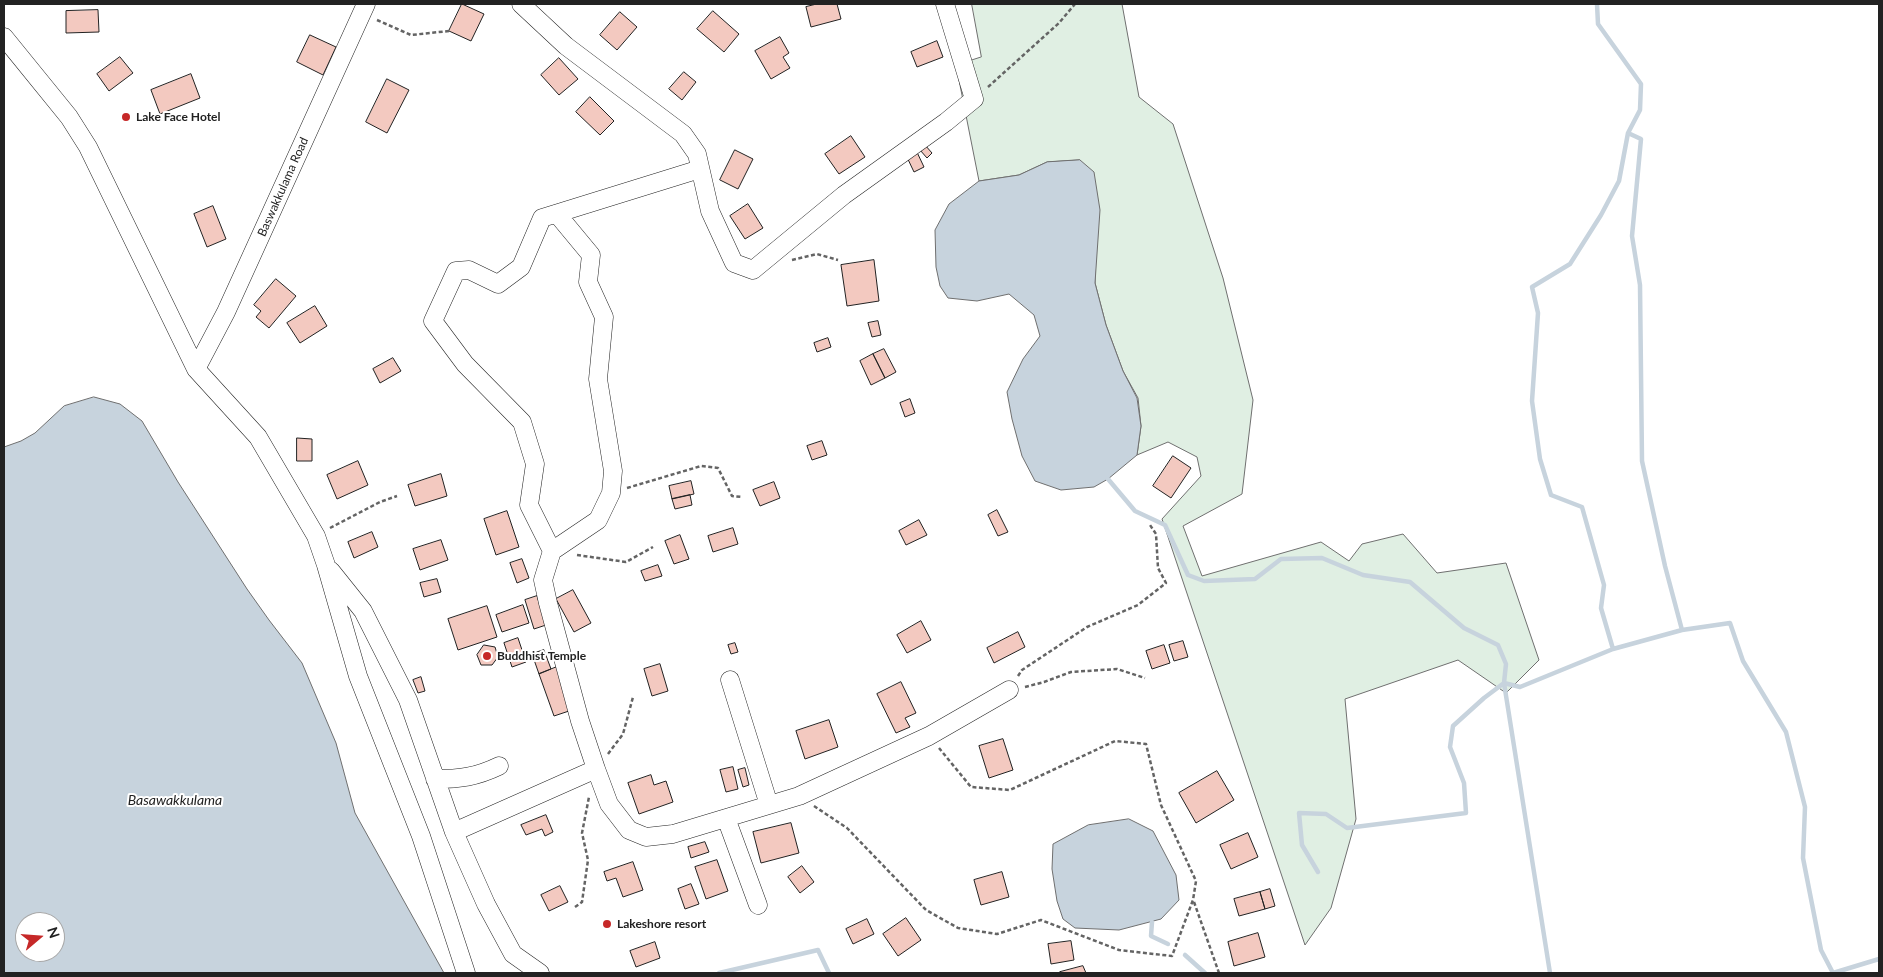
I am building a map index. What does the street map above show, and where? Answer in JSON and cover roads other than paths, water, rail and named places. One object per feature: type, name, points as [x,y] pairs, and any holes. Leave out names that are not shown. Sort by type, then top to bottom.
[{"type":"street","points":[[521,4],[566,46],[682,134],[697,154],[710,211],[734,263],[753,270],[844,195],[946,122],[974,99],[945,4]]},
{"type":"street","name":"Baswakkulama Road","points":[[196,370],[226,312],[364,8]]},
{"type":"street","points":[[4,37],[69,117],[88,147],[196,370],[258,437],[316,536],[358,676],[421,836],[466,973]]},
{"type":"street","points":[[552,551],[529,505],[536,464],[522,422],[465,364],[433,321],[456,272],[469,270],[498,284],[521,267],[542,218],[700,169]]},
{"type":"street","points":[[557,214],[591,256],[588,282],[604,317],[598,379],[613,471],[611,493],[598,520],[552,551],[543,580],[580,721],[596,769],[609,804],[629,830],[646,837],[673,834],[799,796],[928,736],[1009,690]]},
{"type":"street","points":[[326,565],[363,611],[408,700],[454,832],[486,904],[513,954],[540,973]]},
{"type":"street","points":[[730,680],[769,805]]},
{"type":"street","points":[[435,778],[462,779],[484,773],[499,766]]},
{"type":"street","points":[[454,832],[596,769]]},
{"type":"street","points":[[726,818],[758,905]]},
{"type":"water","points":[[1080,160],[1094,172],[1100,210],[1095,283],[1106,325],[1123,371],[1137,398],[1141,426],[1137,455],[1108,479],[1094,487],[1061,490],[1035,481],[1022,456],[1007,392],[1023,359],[1040,336],[1034,315],[1009,294],[977,301],[948,298],[940,286],[936,267],[935,230],[949,204],[979,181],[1019,175],[1047,162]]},
{"type":"water","name":"Basawakkulama","points":[[94,397],[120,404],[142,421],[178,482],[247,589],[302,663],[336,743],[355,813],[444,973],[4,973],[4,447],[21,441],[35,433],[64,406]]},
{"type":"water","points":[[1129,819],[1153,831],[1176,875],[1179,900],[1161,919],[1119,930],[1075,928],[1063,919],[1057,901],[1052,869],[1053,844],[1088,825]]},
{"type":"waterway","points":[[1597,4],[1598,24],[1641,84],[1640,110],[1628,133],[1619,181],[1601,215],[1570,264],[1532,287],[1538,313],[1532,401],[1540,459],[1551,495],[1582,507],[1604,585],[1601,608],[1613,649]]},
{"type":"waterway","points":[[1628,133],[1641,139],[1632,236],[1640,285],[1642,461],[1665,566],[1682,630]]},
{"type":"waterway","points":[[1108,479],[1135,511],[1165,525],[1188,575],[1204,581],[1255,579],[1281,559],[1322,558],[1363,575],[1410,582],[1464,628],[1498,645],[1506,664],[1504,683],[1550,973]]},
{"type":"waterway","points":[[1318,872],[1302,845],[1299,813],[1326,814],[1347,828],[1466,813],[1464,783],[1450,747],[1453,726],[1504,683],[1520,687],[1613,649],[1682,630],[1730,623],[1743,661],[1786,732],[1805,807],[1803,858],[1821,950],[1833,973],[1879,959]]},
{"type":"waterway","points":[[1152,922],[1151,936],[1168,944]]},
{"type":"waterway","points":[[719,973],[818,950],[829,973]]},
{"type":"waterway","points":[[1185,955],[1205,973]]},
{"type":"place","name":"Lake Face Hotel","points":[[126,117]]},
{"type":"place","name":"Buddhist Temple","points":[[487,656]]},
{"type":"place","name":"Lakeshore resort","points":[[607,924]]}]
